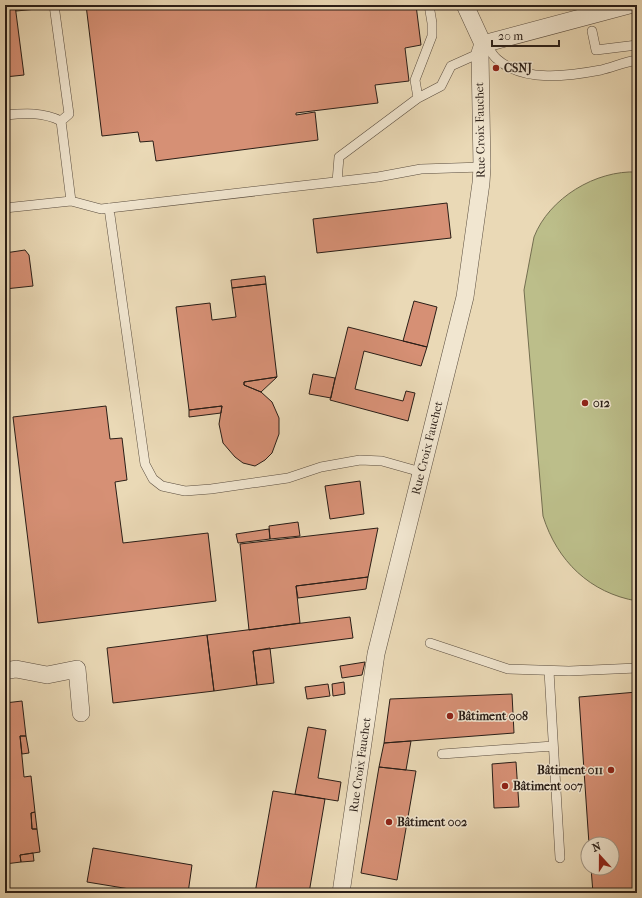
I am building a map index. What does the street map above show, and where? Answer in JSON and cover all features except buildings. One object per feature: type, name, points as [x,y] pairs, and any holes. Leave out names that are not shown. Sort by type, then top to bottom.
[{"type":"street","name":"Rue Croix Fauchet","points":[[341,893],[376,654],[465,297],[482,167],[483,47],[465,5]]},
{"type":"street","points":[[483,47],[629,5]]},
{"type":"street","points":[[5,671],[16,669],[47,675],[77,669],[81,712]]},
{"type":"lane","points":[[54,5],[69,114],[62,121]]},
{"type":"lane","points":[[418,98],[415,80],[432,36],[432,23],[429,5]]},
{"type":"lane","points":[[592,31],[596,50],[637,45]]},
{"type":"lane","points":[[337,182],[339,157],[418,98],[441,86],[451,66],[483,47],[496,59],[509,66],[524,72],[540,75],[602,70],[637,60]]},
{"type":"lane","points":[[5,115],[29,113],[51,116],[62,121]]},
{"type":"lane","points":[[62,121],[72,201]]},
{"type":"lane","points":[[5,208],[72,201],[101,210],[337,182],[421,169],[482,167]]},
{"type":"lane","points":[[109,208],[145,464],[153,479],[162,486],[185,491],[211,489],[288,478],[321,467],[360,460],[382,461],[421,472]]},
{"type":"lane","points":[[430,643],[508,669],[549,671],[637,668]]},
{"type":"lane","points":[[549,671],[560,858]]},
{"type":"lane","points":[[442,754],[553,746]]},
{"type":"green space","name":"012","points":[[637,172],[637,601],[604,591],[578,572],[567,561],[557,547],[543,516],[524,290],[534,237],[541,223],[551,210],[562,199],[590,181],[621,173]]},
{"type":"place","name":"CSNJ","points":[[496,68]]},
{"type":"place","name":"012","points":[[585,403]]},
{"type":"place","name":"Bâtiment 008","points":[[450,716]]},
{"type":"place","name":"Bâtiment 011","points":[[611,770]]},
{"type":"place","name":"Bâtiment 007","points":[[505,786]]},
{"type":"place","name":"Bâtiment 002","points":[[389,822]]}]
